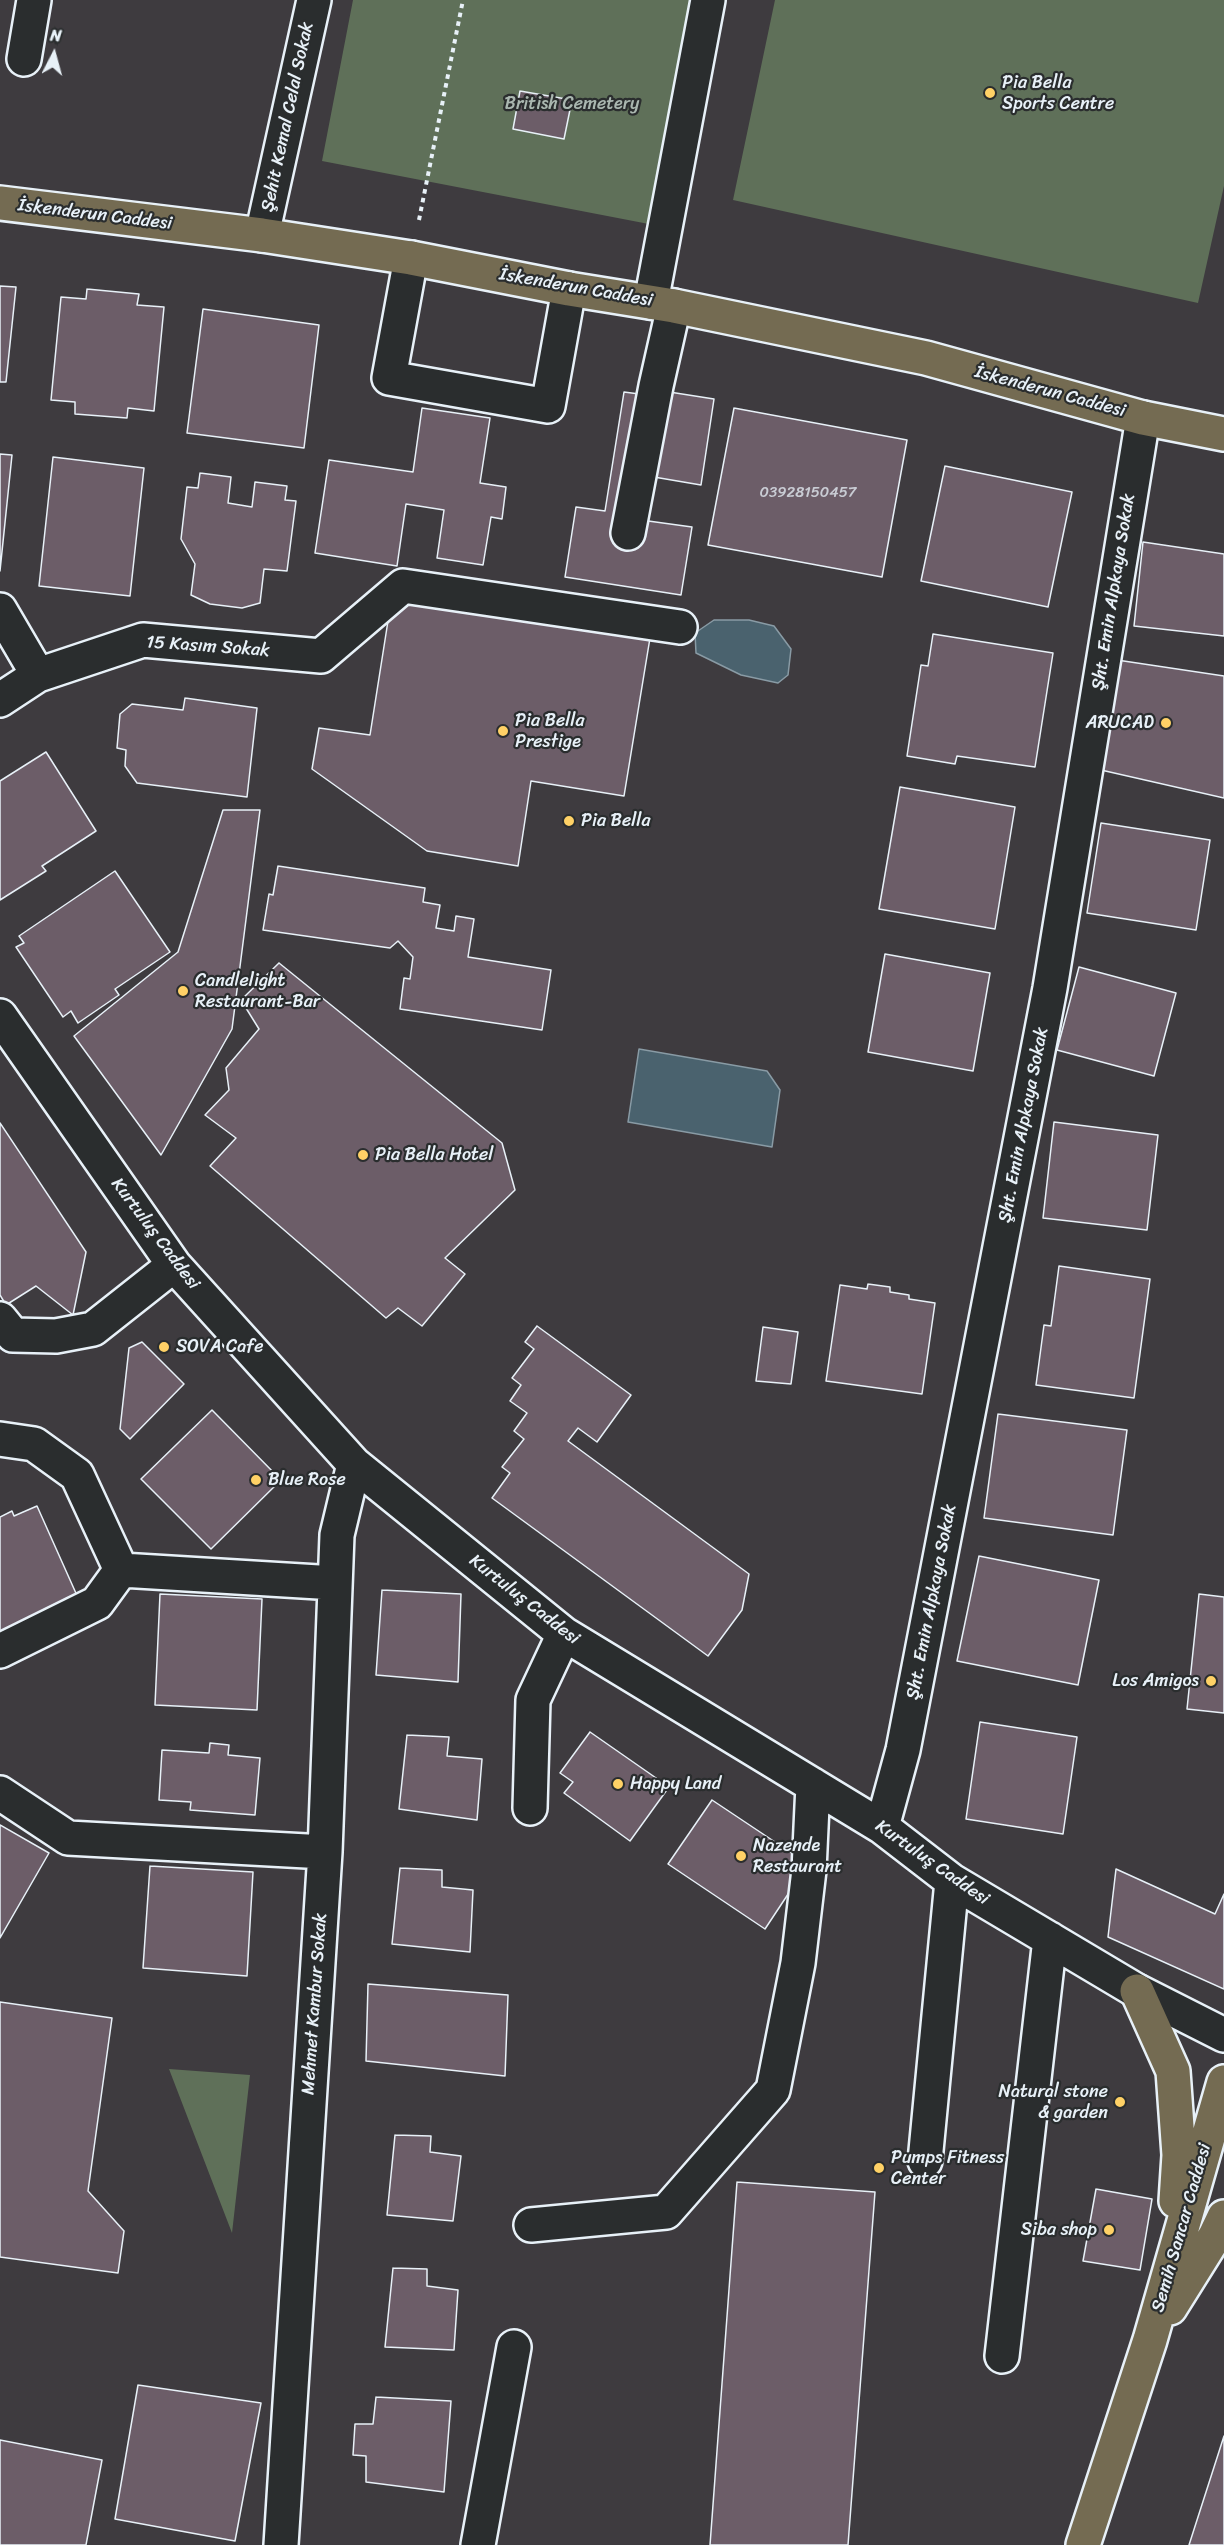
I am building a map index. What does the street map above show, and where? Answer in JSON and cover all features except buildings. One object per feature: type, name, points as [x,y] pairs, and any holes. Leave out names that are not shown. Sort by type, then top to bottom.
[{"type":"main road","name":"İskenderun Caddesi","points":[[0,203],[262,234],[411,258],[662,304],[926,358],[1143,418]]},
{"type":"main road","points":[[1143,418],[1224,434]]},
{"type":"main road","points":[[1143,418],[1224,457]]},
{"type":"main road","points":[[1137,1991],[1173,2071],[1179,2154],[1173,2257]]},
{"type":"main road","name":"Semih Sancar Caddesi","points":[[1083,2545],[1150,2340],[1224,2082]]},
{"type":"main road","name":"Semih Sancar Caddesi","points":[[1150,2340],[1215,2236],[1224,2217]]},
{"type":"street","points":[[24,59],[34,0]]},
{"type":"street","name":"Şehit Kemal Celal Sokak","points":[[262,234],[314,0]]},
{"type":"street","points":[[628,533],[656,386],[662,304],[708,0]]},
{"type":"street","points":[[411,258],[389,378],[548,406],[569,288]]},
{"type":"street","name":"Şht. Emin Alpkaya Sokak","points":[[882,1827],[905,1739],[1050,988],[1143,418]]},
{"type":"street","name":"15 Kasım Sokak","points":[[0,700],[38,675],[143,640],[321,656],[403,586],[680,627]]},
{"type":"street","points":[[0,610],[38,675]]},
{"type":"street","name":"Kurtuluş Caddesi","points":[[0,1016],[174,1265],[354,1464],[564,1634],[882,1827],[952,1881],[1137,1991],[1224,2035]]},
{"type":"street","points":[[0,1319],[13,1335],[56,1335],[93,1329],[174,1265]]},
{"type":"street","points":[[0,1439],[34,1444],[76,1475],[121,1570]]},
{"type":"street","name":"Mehmet Kambur Sokak","points":[[281,2545],[325,1852],[337,1535],[354,1464]]},
{"type":"street","points":[[121,1570],[335,1582]]},
{"type":"street","points":[[0,1651],[97,1603],[121,1570]]},
{"type":"street","points":[[530,1808],[533,1700],[564,1634]]},
{"type":"street","points":[[531,2225],[666,2212],[773,2090],[798,1963],[809,1870],[813,1785]]},
{"type":"street","points":[[0,1793],[68,1838],[325,1852]]},
{"type":"street","points":[[925,2161],[952,1881]]},
{"type":"street","points":[[1002,2356],[1050,1939]]},
{"type":"street","points":[[478,2545],[514,2347]]},
{"type":"path","points":[[411,258],[463,0]]},
{"type":"green space","name":"British Cemetery","points":[[353,0],[698,0],[654,225],[322,161]]},
{"type":"green space","name":"Pia Bella Sports Centre","points":[[775,0],[1224,0],[1224,186],[1198,303],[733,200]]},
{"type":"green space","points":[[169,2069],[250,2075],[232,2233]]},
{"type":"water","points":[[714,620],[749,620],[774,626],[791,649],[788,675],[778,683],[741,675],[696,653],[695,633]]},
{"type":"water","points":[[639,1049],[767,1071],[780,1090],[772,1147],[628,1122]]},
{"type":"place","name":"Pia Bella Sports Centre","points":[[990,93]]},
{"type":"place","name":"ARUCAD","points":[[1166,723]]},
{"type":"place","name":"Pia Bella Prestige","points":[[503,731]]},
{"type":"place","name":"Pia Bella","points":[[569,821]]},
{"type":"place","name":"Candlelight Restaurant-Bar","points":[[183,991]]},
{"type":"place","name":"Pia Bella Hotel","points":[[363,1155]]},
{"type":"place","name":"SOVA Cafe","points":[[164,1347]]},
{"type":"place","name":"Blue Rose","points":[[256,1480]]},
{"type":"place","name":"Los Amigos","points":[[1211,1681]]},
{"type":"place","name":"Happy Land","points":[[618,1784]]},
{"type":"place","name":"Nazende Restaurant","points":[[741,1856]]},
{"type":"place","name":"Natural stone & garden","points":[[1120,2102]]},
{"type":"place","name":"Pumps Fitness Center","points":[[879,2168]]},
{"type":"place","name":"Siba shop","points":[[1109,2230]]}]
